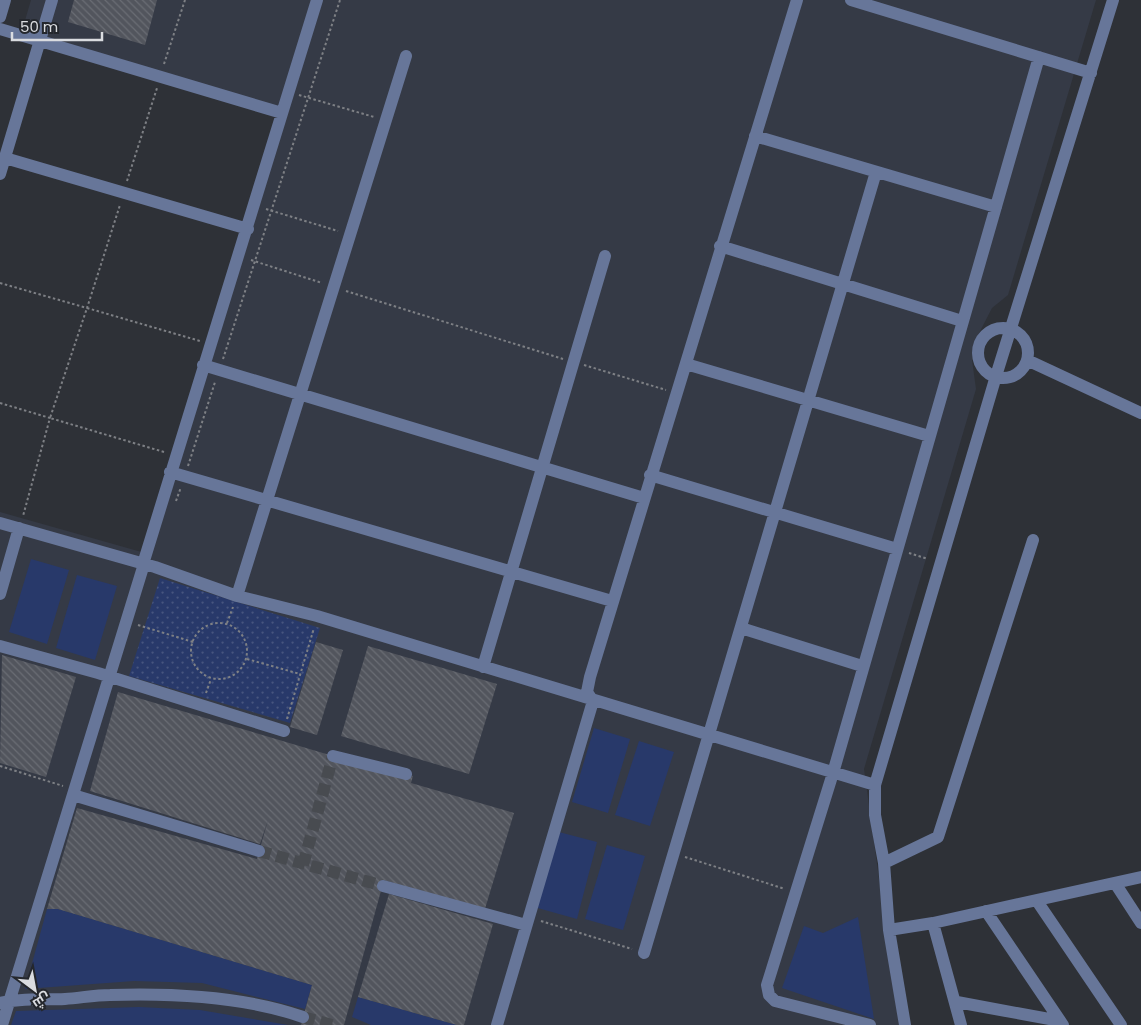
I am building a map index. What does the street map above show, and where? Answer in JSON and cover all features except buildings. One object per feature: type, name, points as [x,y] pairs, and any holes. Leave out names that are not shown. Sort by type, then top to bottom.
[{"type":"street","points":[[0,18],[6,0]]},
{"type":"street","points":[[0,174],[52,0]]},
{"type":"street","points":[[2,1025],[5,1001],[73,792],[236,255],[248,229],[317,0]]},
{"type":"street","points":[[593,701],[587,692],[612,601],[797,0]]},
{"type":"street","points":[[851,0],[1091,73]]},
{"type":"street","points":[[905,1025],[889,930],[884,863],[875,815],[875,785],[921,635],[940,563],[996,376],[1113,0]]},
{"type":"street","points":[[0,29],[282,113]]},
{"type":"street","points":[[237,596],[406,56]]},
{"type":"street","points":[[870,1025],[775,1001],[769,995],[767,985],[833,773],[862,666],[1039,57]]},
{"type":"street","points":[[755,136],[996,207]]},
{"type":"street","points":[[5,158],[248,229]]},
{"type":"street","points":[[644,953],[876,172]]},
{"type":"street","points":[[720,246],[962,321]]},
{"type":"street","points":[[483,667],[605,256]]},
{"type":"street","points":[[995,329],[1011,329],[1023,338],[1027,345],[1027,360],[1022,369],[1015,375],[996,376],[989,373],[980,361],[980,345],[983,338],[995,329]]},
{"type":"street","points":[[1027,360],[1141,414]]},
{"type":"street","points":[[686,364],[929,436]]},
{"type":"street","points":[[203,366],[644,498]]},
{"type":"street","points":[[170,472],[612,601]]},
{"type":"street","points":[[650,475],[897,549]]},
{"type":"street","points":[[0,523],[143,564],[237,596],[317,616],[875,785]]},
{"type":"street","points":[[0,594],[19,528]]},
{"type":"street","points":[[884,863],[938,837],[1033,540]]},
{"type":"street","points":[[741,628],[862,666]]},
{"type":"street","points":[[0,646],[284,731]]},
{"type":"street","points":[[497,1025],[593,701]]},
{"type":"street","points":[[333,756],[406,774]]},
{"type":"street","points":[[73,792],[259,851]]},
{"type":"street","points":[[889,930],[934,923],[1141,877]]},
{"type":"street","points":[[1114,883],[1141,923]]},
{"type":"street","points":[[383,886],[527,921]]},
{"type":"street","points":[[1037,901],[1121,1025]]},
{"type":"street","points":[[986,911],[1062,1023]]},
{"type":"street","points":[[934,923],[962,1025]]},
{"type":"street","points":[[5,1001],[109,995],[176,997],[243,1002],[303,1017]]},
{"type":"street","points":[[956,1002],[1062,1023]]},
{"type":"path","points":[[19,528],[50,418],[185,0]]},
{"type":"path","points":[[176,503],[340,0]]},
{"type":"path","points":[[288,92],[385,121]]},
{"type":"path","points":[[255,206],[350,234]]},
{"type":"path","points":[[236,255],[454,326],[677,394]]},
{"type":"path","points":[[0,283],[209,344]]},
{"type":"path","points":[[0,403],[175,455]]},
{"type":"path","points":[[897,549],[940,563]]},
{"type":"path","points":[[227,623],[237,596]]},
{"type":"path","points":[[284,731],[317,616]]},
{"type":"path","points":[[227,623],[242,633],[246,641],[247,659],[236,674],[227,678],[211,678],[201,673],[195,666],[191,657],[192,642],[204,627],[211,624],[227,623]]},
{"type":"path","points":[[137,624],[192,642]]},
{"type":"path","points":[[247,659],[300,674]]},
{"type":"path","points":[[202,705],[211,678]]},
{"type":"path","points":[[0,766],[73,792]]},
{"type":"path","points":[[673,852],[797,893]]},
{"type":"path","points":[[527,921],[644,953]]},
{"type":"shaded area","points":[[31,0],[1096,0],[1008,295],[992,308],[974,343],[972,360],[976,389],[864,769],[899,1025],[0,1025],[0,512],[145,553],[276,115],[21,34]]},
{"type":"shaded area","points":[[31,559],[69,570],[47,644],[9,632]]},
{"type":"shaded area","points":[[77,575],[117,586],[95,660],[56,648]]},
{"type":"shaded area","points":[[160,578],[320,628],[290,723],[129,676]]},
{"type":"shaded area","points":[[594,728],[630,739],[608,813],[572,802]]},
{"type":"shaded area","points":[[639,741],[674,752],[650,826],[615,815]]},
{"type":"shaded area","points":[[555,831],[597,842],[577,919],[534,907]]},
{"type":"shaded area","points":[[607,845],[645,856],[623,930],[585,919]]},
{"type":"shaded area","points":[[47,909],[58,909],[312,985],[305,1009],[202,983],[134,981],[25,989]]},
{"type":"shaded area","points":[[858,917],[874,1019],[782,988],[804,926],[823,933]]},
{"type":"shaded area","points":[[358,997],[457,1025],[371,1025],[352,1017]]},
{"type":"shaded area","points":[[139,1007],[200,1010],[288,1025],[11,1025],[16,1011]]},
{"type":"tunnel","points":[[303,865],[333,756]]},
{"type":"tunnel","points":[[259,851],[383,886]]},
{"type":"tunnel","points":[[303,1017],[332,1025]]}]
